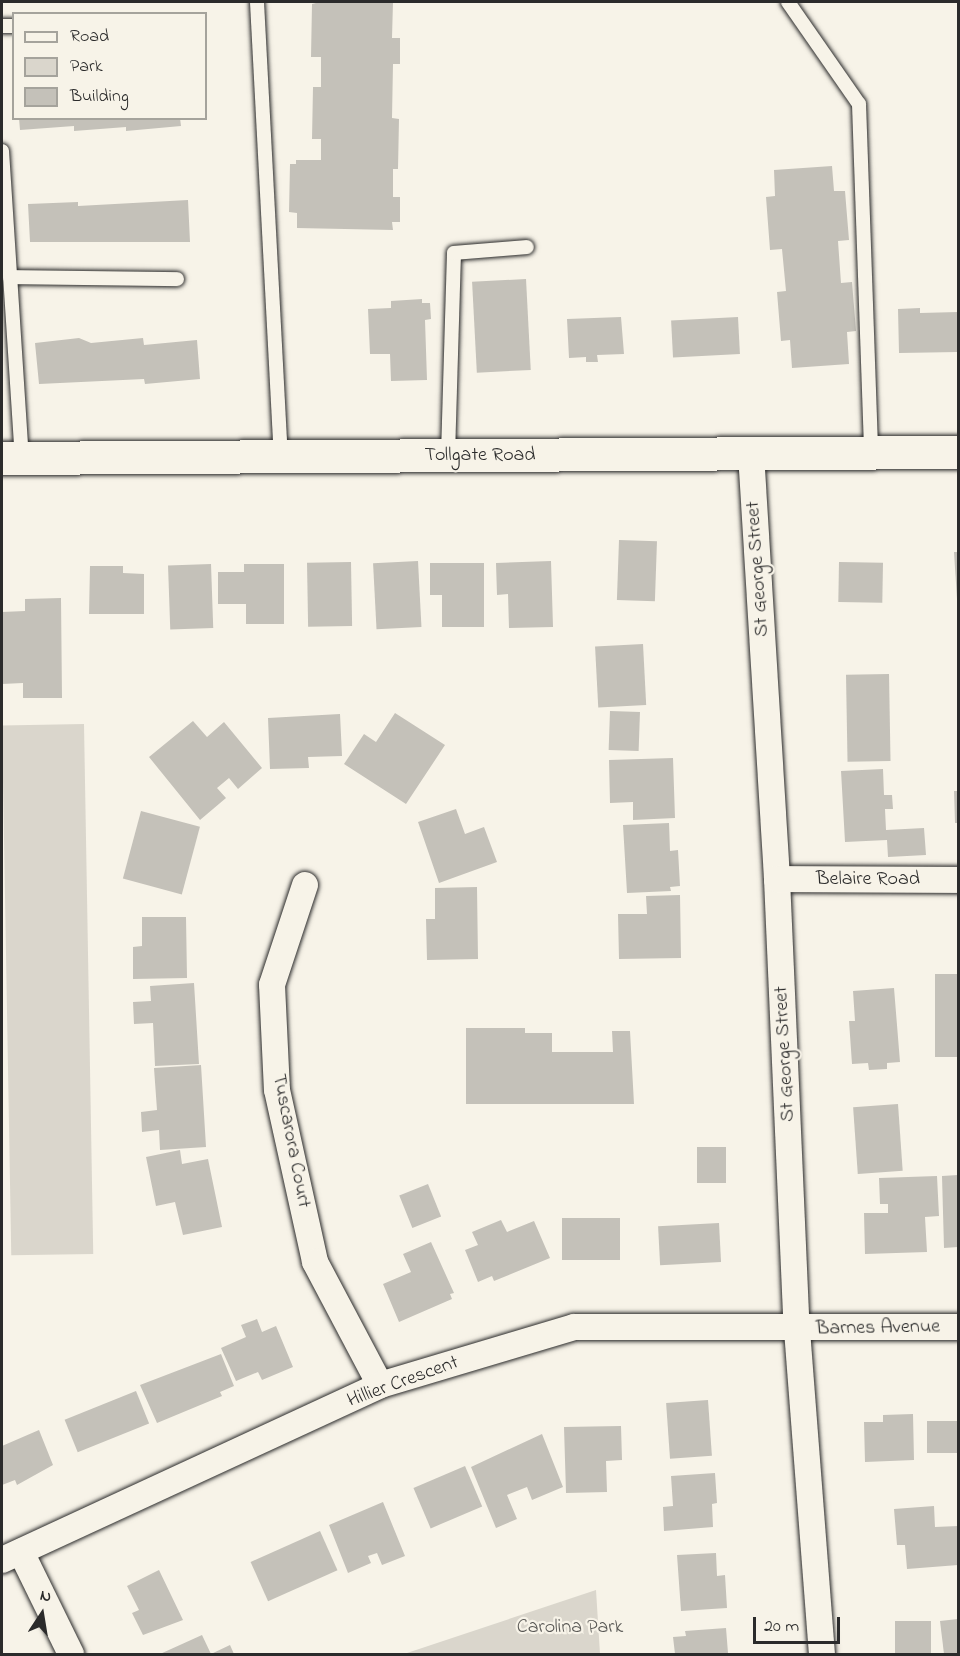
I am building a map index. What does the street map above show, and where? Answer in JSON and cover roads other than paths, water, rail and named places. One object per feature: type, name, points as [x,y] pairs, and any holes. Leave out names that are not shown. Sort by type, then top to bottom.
[{"type":"main road","name":"Tollgate Road","points":[[12,458],[958,452]]},
{"type":"street","name":"St George Street","points":[[751,453],[777,879],[797,1330],[822,1654]]},
{"type":"street","name":"Belaire Road","points":[[777,879],[958,880]]},
{"type":"street","name":"Tuscarora Court","points":[[305,885],[272,985],[278,1090],[315,1262],[380,1385]]},
{"type":"street","name":"Hillier Crescent","points":[[11,1556],[380,1385],[574,1327],[797,1330]]},
{"type":"street","name":"Barnes Avenue","points":[[797,1330],[958,1327]]},
{"type":"street","points":[[11,1556],[71,1654]]},
{"type":"lane","points":[[257,2],[281,457]]},
{"type":"lane","points":[[788,2],[859,104],[871,453]]},
{"type":"lane","points":[[2,151],[10,277],[12,458]]},
{"type":"lane","points":[[448,455],[454,253],[527,247]]},
{"type":"lane","points":[[10,277],[177,279]]},
{"type":"park label","name":"Carolina Park","points":[[570,1627]]}]
